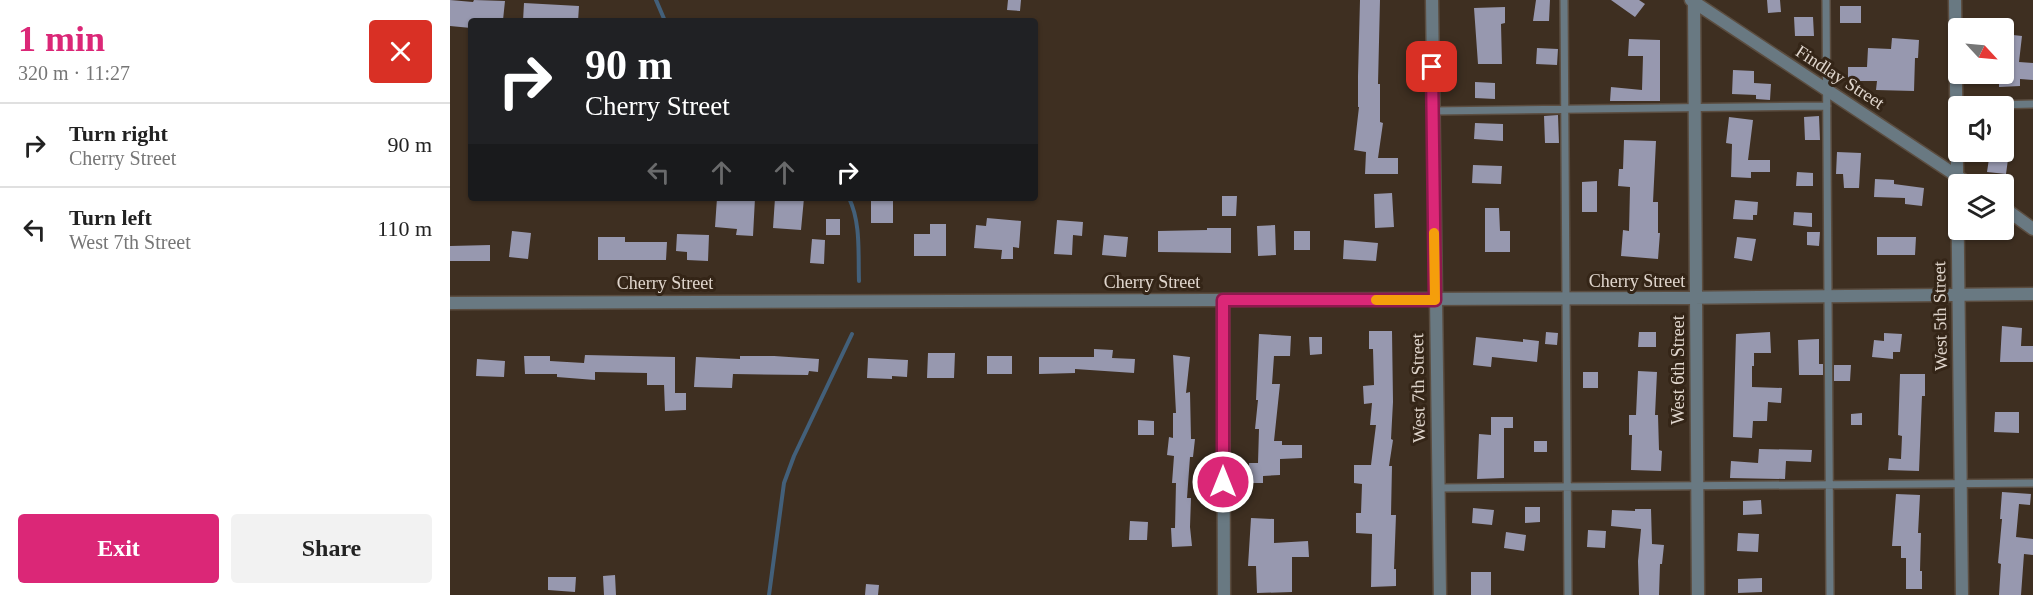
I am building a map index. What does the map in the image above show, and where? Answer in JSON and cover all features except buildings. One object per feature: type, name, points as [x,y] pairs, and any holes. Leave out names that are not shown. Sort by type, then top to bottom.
[{"type":"street","name":"West 7th Street","points":[[1432,0],[1440,595]]},
{"type":"street","name":"West 5th Street","points":[[1955,0],[1955,96]]},
{"type":"street","name":"Findlay Street","points":[[1693,1],[1953,174]]},
{"type":"street","name":"West 6th Street","points":[[1693,1],[1698,595]]},
{"type":"street","points":[[2014,215],[2033,229]]},
{"type":"street","name":"West 5th Street","points":[[1958,240],[1962,595]]},
{"type":"street","name":"Cherry Street","points":[[450,303],[1435,300],[2033,294]]},
{"type":"street","points":[[1223,300],[1224,595]]},
{"type":"lane","points":[[1564,0],[1568,595]]},
{"type":"lane","points":[[1826,0],[1830,595]]},
{"type":"lane","points":[[2014,104],[2033,104]]},
{"type":"lane","points":[[1433,111],[1827,106]]},
{"type":"lane","points":[[1437,488],[2033,483]]},
{"type":"waterway","points":[[656,0],[664,18]]},
{"type":"waterway","points":[[850,201],[857,228],[859,281]]},
{"type":"waterway","points":[[769,595],[784,483],[794,456],[852,334]]},
{"type":"slow traffic","points":[[1376,300],[1435,300],[1434,233]]},
{"type":"route","points":[[1223,482],[1223,300],[1435,300],[1432,67]]}]
